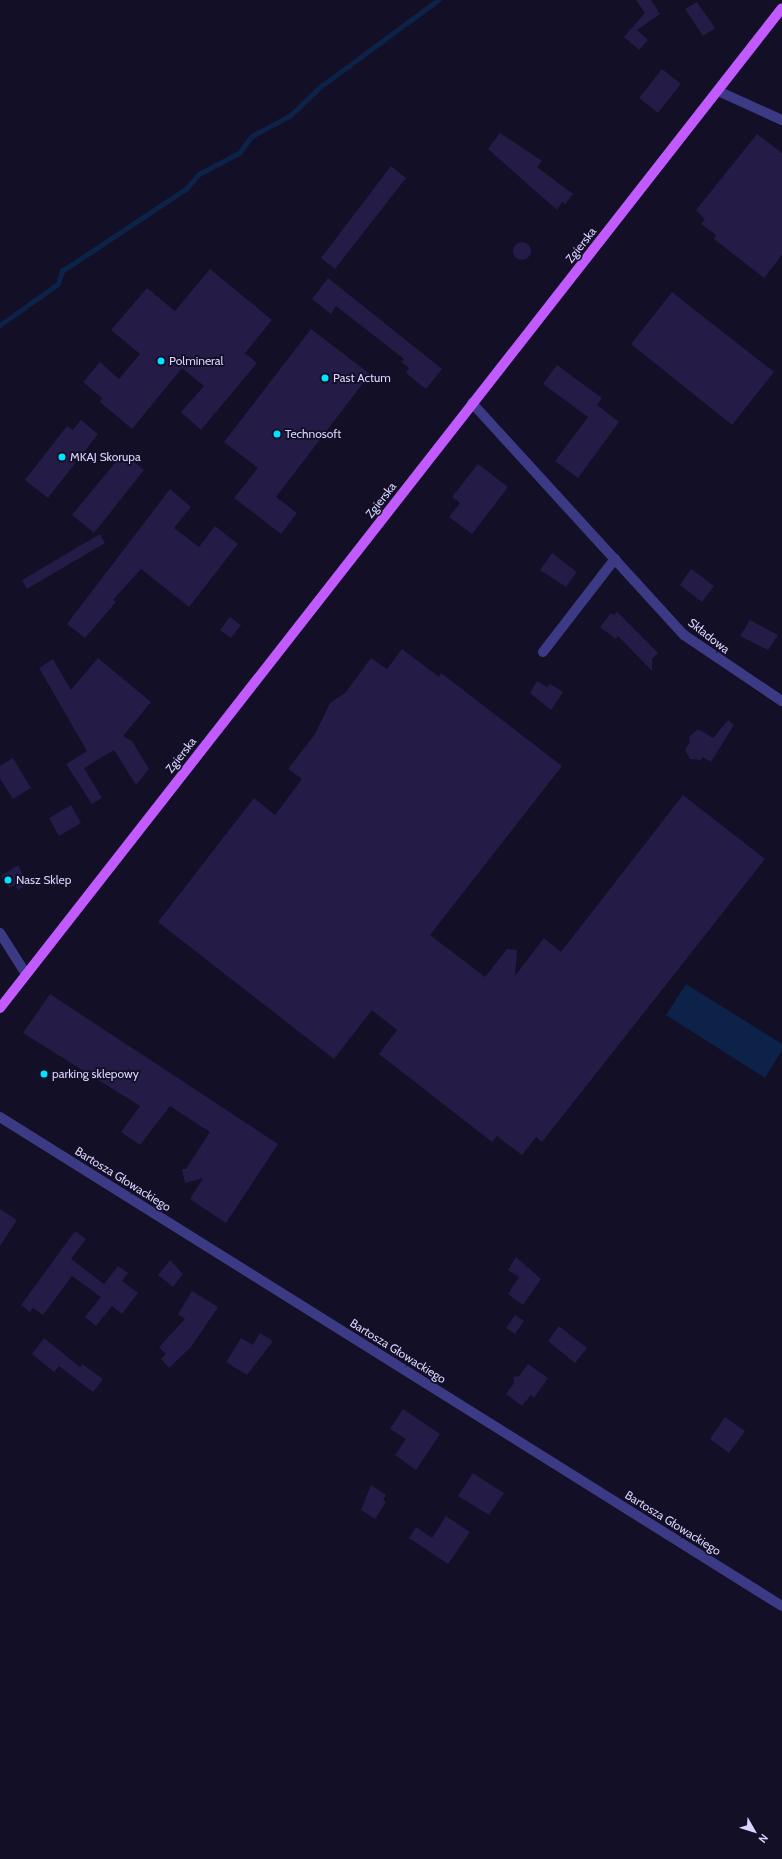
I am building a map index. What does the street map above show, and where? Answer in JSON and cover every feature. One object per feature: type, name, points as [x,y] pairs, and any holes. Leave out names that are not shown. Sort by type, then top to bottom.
[{"type":"main road","name":"Zgierska","points":[[0,1008],[782,8]]},
{"type":"street","points":[[718,91],[782,120]]},
{"type":"street","name":"Składowa","points":[[472,403],[684,636],[782,701]]},
{"type":"street","points":[[543,652],[615,559]]},
{"type":"street","points":[[0,933],[26,974]]},
{"type":"street","name":"Bartosza Głowackiego","points":[[0,1117],[782,1606]]},
{"type":"water","points":[[686,984],[782,1044],[782,1050],[765,1078],[666,1015]]},
{"type":"building","points":[[636,0],[651,0],[660,14],[637,30],[648,40],[639,50],[624,37],[645,13]]},
{"type":"building","points":[[697,2],[715,28],[703,36],[685,9]]},
{"type":"building","points":[[662,69],[681,84],[658,113],[639,98]]},
{"type":"building","points":[[500,133],[542,161],[537,167],[573,194],[565,204],[562,202],[557,210],[488,149]]},
{"type":"building","points":[[757,134],[782,153],[782,255],[764,278],[714,239],[716,235],[701,224],[705,219],[696,210]]},
{"type":"building","points":[[391,166],[406,178],[335,269],[321,258]]},
{"type":"building","points":[[522,242],[528,245],[531,251],[528,257],[522,260],[516,257],[513,251],[516,245]]},
{"type":"building","points":[[210,269],[272,320],[245,353],[257,363],[201,430],[181,412],[204,386],[182,368],[132,429],[100,402],[102,398],[83,382],[100,362],[119,379],[140,354],[111,330],[147,288],[175,311]]},
{"type":"building","points":[[328,278],[442,369],[426,389],[406,373],[409,368],[401,362],[404,359],[336,306],[331,314],[312,299]]},
{"type":"building","points":[[672,292],[774,372],[732,425],[631,344]]},
{"type":"building","points":[[311,329],[370,374],[276,497],[297,513],[281,534],[234,498],[258,468],[224,442]]},
{"type":"building","points":[[557,365],[602,398],[597,405],[619,422],[578,478],[555,461],[588,417],[543,384]]},
{"type":"building","name":"MKAJ Skorupa","points":[[81,420],[98,434],[48,498],[25,480],[67,426],[73,430]]},
{"type":"building","points":[[123,453],[144,470],[94,533],[72,515]]},
{"type":"building","points":[[478,464],[508,487],[472,534],[449,517],[460,503],[452,497]]},
{"type":"building","points":[[170,489],[191,507],[174,528],[199,547],[215,526],[238,544],[189,607],[141,569],[113,600],[116,602],[85,638],[67,624]]},
{"type":"building","points":[[100,534],[105,543],[27,589],[22,580]]},
{"type":"building","points":[[552,553],[577,572],[566,587],[540,570]]},
{"type":"building","points":[[691,569],[714,586],[702,602],[680,585]]},
{"type":"building","points":[[617,612],[658,653],[652,659],[652,671],[618,636],[616,639],[600,627],[611,613],[614,615]]},
{"type":"building","points":[[230,617],[241,625],[231,638],[220,630]]},
{"type":"building","points":[[750,620],[778,635],[768,650],[740,636]]},
{"type":"building","points":[[402,649],[439,677],[441,673],[562,766],[430,935],[485,977],[507,949],[517,950],[515,976],[544,938],[561,952],[683,795],[765,859],[542,1142],[536,1137],[522,1155],[497,1136],[492,1142],[379,1054],[397,1030],[372,1010],[334,1059],[158,922],[254,798],[275,815],[302,779],[288,769],[315,734],[330,703],[346,692],[371,658],[387,669]]},
{"type":"building","points":[[98,658],[151,702],[123,736],[132,741],[149,769],[136,785],[114,750],[84,768],[102,798],[92,804],[66,764],[87,751],[39,668],[53,659],[71,690]]},
{"type":"building","points":[[537,681],[547,687],[550,684],[563,692],[551,710],[530,693]]},
{"type":"building","points":[[728,720],[734,725],[711,762],[703,757],[701,760],[690,759],[685,750],[690,742],[689,737],[698,729],[713,738]]},
{"type":"building","points":[[13,758],[31,788],[13,799],[0,779],[0,766]]},
{"type":"building","points":[[71,805],[81,823],[59,836],[49,818]]},
{"type":"building","points":[[18,865],[28,884],[18,890],[15,885],[9,888],[1,876]]},
{"type":"building","points":[[50,994],[278,1144],[226,1223],[190,1199],[203,1178],[185,1183],[182,1169],[186,1169],[210,1132],[170,1106],[140,1145],[121,1132],[140,1106],[23,1033]]},
{"type":"building","points":[[0,1209],[17,1220],[0,1246]]},
{"type":"building","points":[[75,1231],[86,1239],[71,1259],[104,1284],[118,1266],[128,1273],[122,1281],[138,1293],[122,1314],[112,1306],[96,1326],[85,1317],[101,1297],[72,1276],[43,1315],[33,1308],[30,1312],[21,1305]]},
{"type":"building","points":[[516,1257],[541,1279],[523,1305],[508,1294],[519,1277],[508,1270]]},
{"type":"building","points":[[170,1260],[183,1274],[173,1287],[158,1275]]},
{"type":"building","points":[[192,1291],[218,1307],[191,1347],[169,1368],[161,1359],[166,1354],[159,1347],[185,1319],[178,1314]]},
{"type":"building","points":[[515,1315],[524,1321],[515,1334],[506,1328]]},
{"type":"building","points":[[559,1326],[587,1348],[575,1363],[548,1341]]},
{"type":"building","points":[[260,1333],[273,1341],[247,1375],[226,1362],[241,1338],[253,1345]]},
{"type":"building","points":[[44,1338],[80,1367],[82,1364],[103,1379],[93,1392],[59,1366],[54,1372],[32,1354]]},
{"type":"building","points":[[528,1364],[548,1378],[534,1398],[531,1395],[522,1406],[506,1394],[514,1383],[513,1377],[519,1376]]},
{"type":"building","points":[[403,1409],[440,1434],[416,1470],[395,1455],[406,1439],[390,1429]]},
{"type":"building","points":[[725,1417],[745,1431],[729,1453],[710,1439]]},
{"type":"building","points":[[473,1473],[504,1493],[489,1515],[458,1496]]},
{"type":"building","points":[[371,1485],[386,1495],[383,1499],[386,1502],[375,1519],[361,1510]]},
{"type":"building","points":[[446,1516],[470,1532],[448,1564],[409,1538],[416,1527],[432,1538]]},
{"type":"waterway","points":[[0,325],[58,284],[62,271],[186,189],[199,174],[239,153],[252,136],[291,115],[320,87],[438,0]]},
{"type":"place","name":"Polmineral","points":[[161,361]]},
{"type":"place","name":"Past Actum","points":[[325,378]]},
{"type":"place","name":"Technosoft","points":[[277,434]]},
{"type":"place","name":"MKAJ Skorupa","points":[[62,457]]},
{"type":"place","name":"Nasz Sklep","points":[[8,880]]},
{"type":"place","name":"parking sklepowy","points":[[44,1074]]}]
